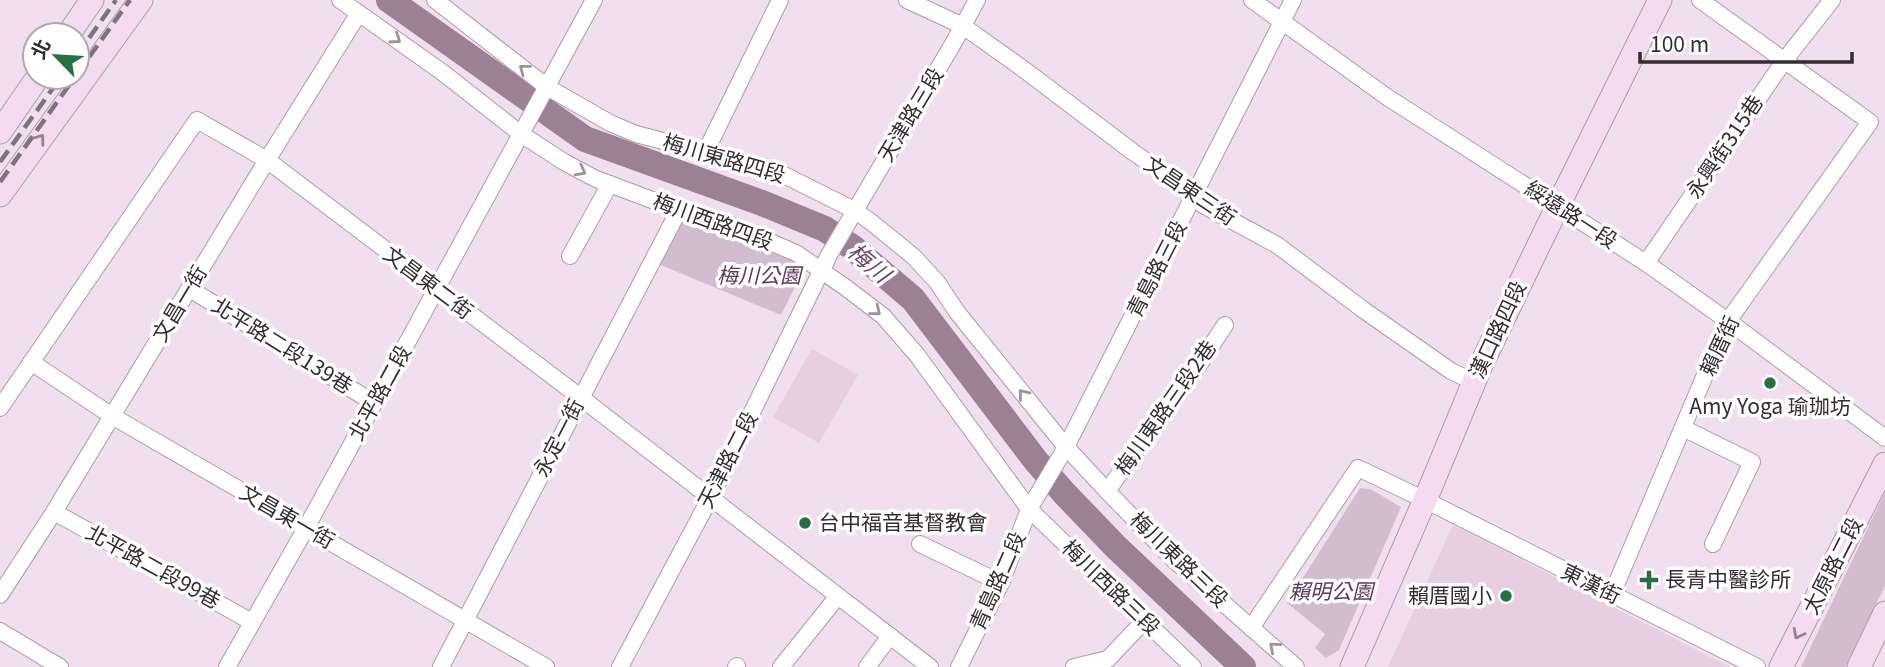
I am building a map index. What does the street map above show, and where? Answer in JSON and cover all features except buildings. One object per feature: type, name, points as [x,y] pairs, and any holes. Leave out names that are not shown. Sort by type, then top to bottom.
[{"type":"street","points":[[78,21],[92,0]]},
{"type":"street","points":[[0,195],[142,0]]},
{"type":"street","name":"梅川西路四段","points":[[340,0],[442,72],[521,134],[564,162],[610,184],[742,230],[796,253],[822,270],[883,316],[1033,502]]},
{"type":"street","name":"梅川東路四段","points":[[435,0],[544,93],[636,134],[772,169],[854,210],[914,257],[937,282],[957,312],[1066,447]]},
{"type":"street","name":"北平路二段","points":[[227,667],[306,528],[594,0]]},
{"type":"street","points":[[706,151],[780,0]]},
{"type":"street","name":"文昌東三街","points":[[907,0],[962,26],[1194,195],[1203,205],[1277,245],[1365,312],[1451,371],[1474,382]]},
{"type":"street","name":"天津路三段","points":[[831,252],[976,0]]},
{"type":"street","name":"綏遠路一段","points":[[1252,0],[1387,97],[1646,263],[1885,438]]},
{"type":"street","name":"青島路三段","points":[[1057,462],[1293,0]]},
{"type":"street","name":"漢口路四段","points":[[1352,667],[1474,382],[1660,0]]},
{"type":"street","points":[[1700,0],[1784,61]]},
{"type":"street","name":"永興街315巷","points":[[1646,263],[1784,61],[1832,0]]},
{"type":"street","name":"文昌一街","points":[[0,595],[54,512],[359,13]]},
{"type":"street","name":"賴厝街","points":[[1612,594],[1728,321],[1870,122],[1784,61]]},
{"type":"street","points":[[0,132],[28,91]]},
{"type":"street","name":"文昌東二街","points":[[0,408],[197,120],[267,160],[930,667]]},
{"type":"street","points":[[570,256],[610,184]]},
{"type":"street","name":"永定一街","points":[[440,667],[679,210]]},
{"type":"street","name":"天津路二段","points":[[620,667],[709,498],[831,252]]},
{"type":"street","name":"北平路二段139巷","points":[[190,289],[374,403]]},
{"type":"street","name":"梅川東路三段2巷","points":[[1107,491],[1200,363],[1224,325]]},
{"type":"street","name":"文昌東一街","points":[[31,362],[112,416],[546,667]]},
{"type":"street","points":[[1683,428],[1752,462],[1713,544]]},
{"type":"street","name":"梅川東路三段","points":[[1066,447],[1174,560],[1296,667]]},
{"type":"street","name":"青島路二段","points":[[959,667],[1001,583],[1033,502],[1057,462]]},
{"type":"street","name":"太原路二段","points":[[1782,667],[1885,464]]},
{"type":"street","name":"東漢街","points":[[1251,628],[1358,468],[1757,667]]},
{"type":"street","name":"梅川西路三段","points":[[1033,502],[1144,621],[1193,667]]},
{"type":"street","name":"北平路二段99巷","points":[[54,512],[253,622]]},
{"type":"street","points":[[920,544],[1001,583]]},
{"type":"street","points":[[781,667],[838,596]]},
{"type":"street","points":[[1859,667],[1885,613]]},
{"type":"street","points":[[1074,667],[1108,659],[1144,621]]},
{"type":"street","points":[[0,631],[61,667]]},
{"type":"street","points":[[867,667],[890,636]]},
{"type":"shaded area","points":[[812,349],[858,375],[819,443],[773,417]]},
{"type":"shaded area","name":"賴厝國小","points":[[1453,525],[1730,667],[1388,667]]},
{"type":"green space","name":"梅川公園","points":[[680,215],[775,252],[805,267],[781,315],[656,263]]},
{"type":"green space","name":"賴明公園","points":[[1360,488],[1370,489],[1401,507],[1339,650],[1326,658],[1315,648],[1325,634],[1287,603]]},
{"type":"green space","points":[[1885,492],[1885,586],[1845,667],[1801,667]]},
{"type":"waterway","name":"梅川","points":[[389,0],[585,139],[762,203],[825,229],[852,247],[913,299],[1036,461],[1065,494],[1116,547],[1243,667]]},
{"type":"railway","points":[[91,35],[116,0]]},
{"type":"railway","points":[[91,54],[130,0]]},
{"type":"railway","points":[[0,162],[51,91]]},
{"type":"railway","points":[[0,182],[65,91]]},
{"type":"place","name":"Amy Yoga 瑜珈坊","points":[[1770,383]]},
{"type":"place","name":"台中福音基督教會","points":[[805,523]]},
{"type":"place","name":"長青中醫診所","points":[[1649,580]]},
{"type":"place","name":"賴厝國小","points":[[1506,596]]}]
